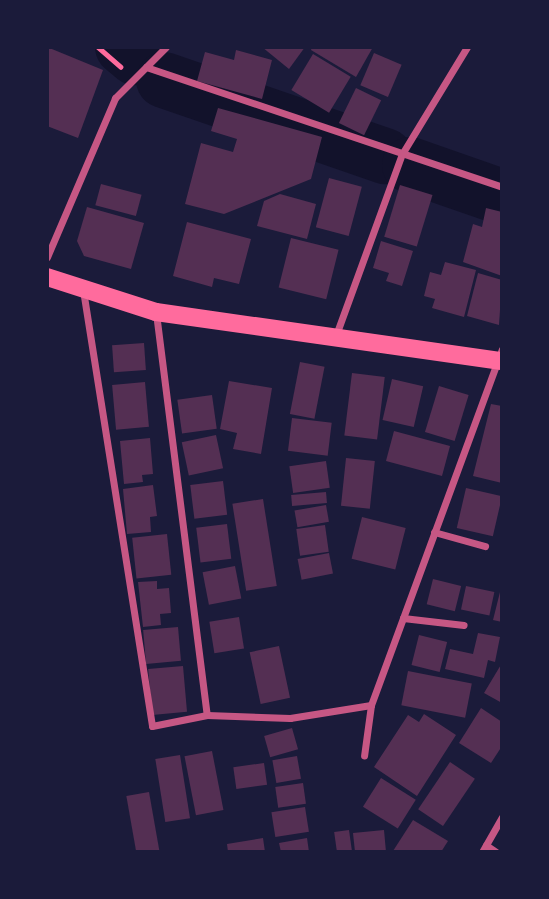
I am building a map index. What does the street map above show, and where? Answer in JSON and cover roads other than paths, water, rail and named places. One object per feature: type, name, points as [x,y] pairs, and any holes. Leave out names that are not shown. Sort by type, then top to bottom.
[{"type":"main road","points":[[47,277],[156,313],[500,357]]},
{"type":"street","points":[[47,257],[115,97],[166,47]]},
{"type":"street","points":[[335,335],[402,154],[467,47]]},
{"type":"street","points":[[146,66],[502,187]]},
{"type":"street","points":[[83,290],[152,726],[207,715],[290,718],[371,705]]},
{"type":"street","points":[[156,313],[207,715]]},
{"type":"street","points":[[364,756],[371,705],[500,357]]},
{"type":"street","points":[[434,532],[485,546]]},
{"type":"street","points":[[403,618],[464,625]]},
{"type":"street","points":[[496,852],[484,848],[502,817]]},
{"type":"waterway","points":[[123,47],[135,57]]},
{"type":"waterway","points":[[164,80],[385,156]]},
{"type":"waterway","points":[[410,165],[502,197]]}]
